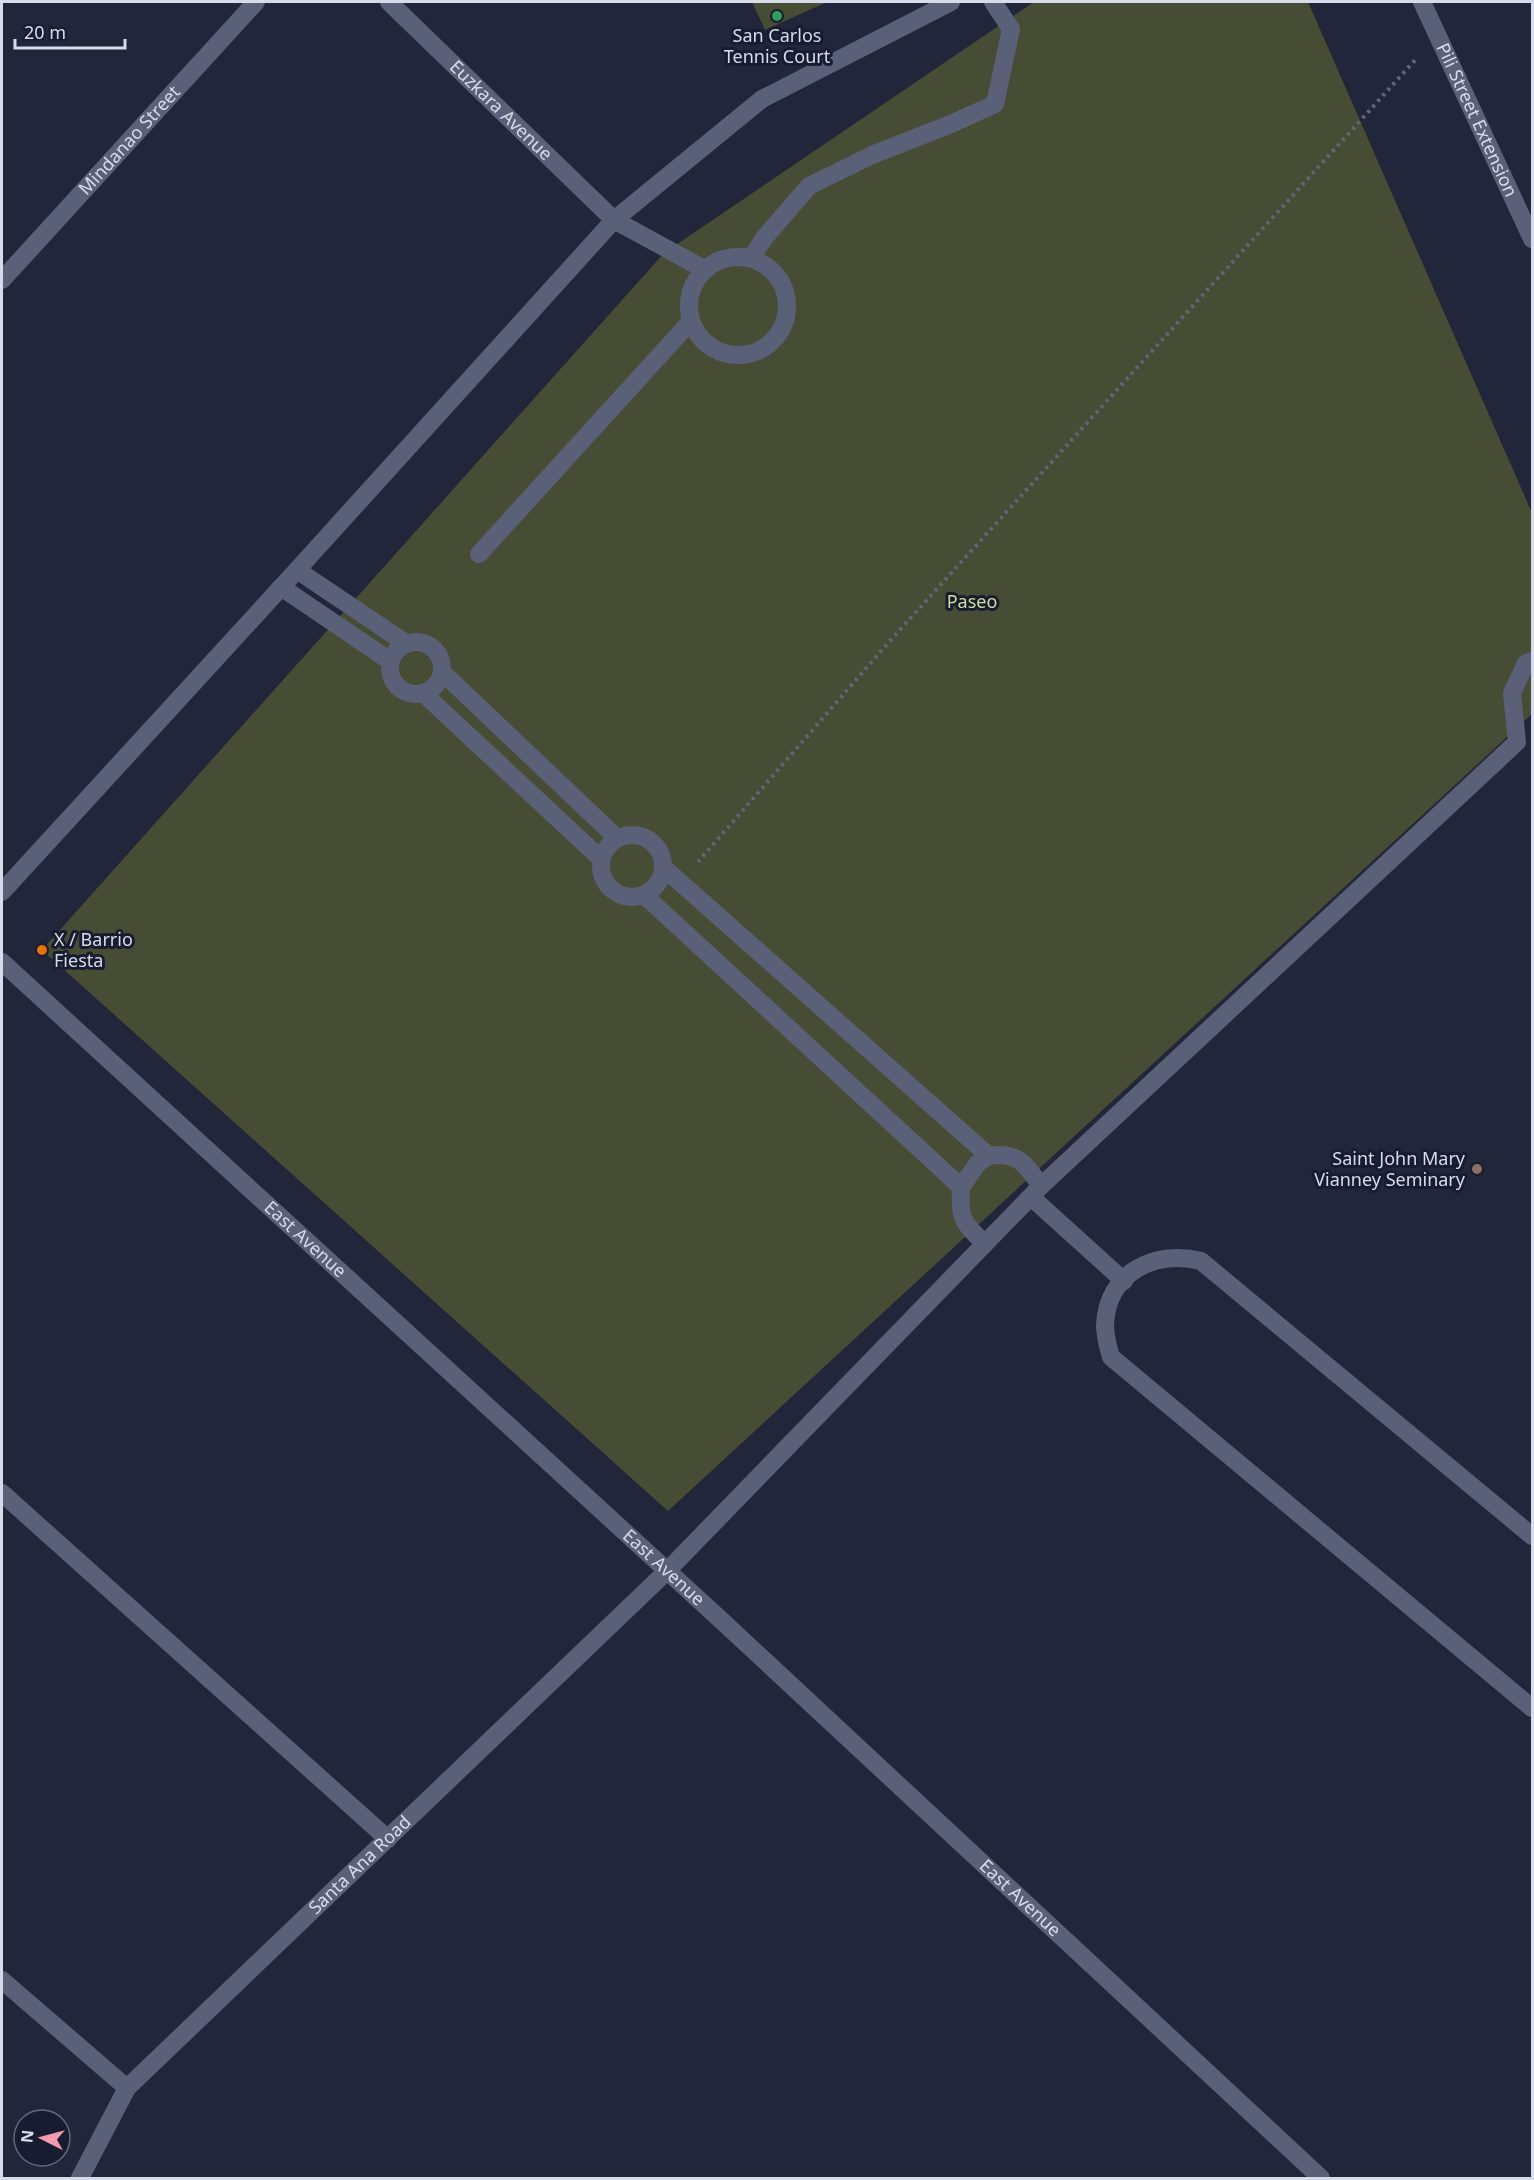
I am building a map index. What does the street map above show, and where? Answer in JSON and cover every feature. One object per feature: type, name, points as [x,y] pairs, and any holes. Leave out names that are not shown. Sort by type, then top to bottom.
[{"type":"street","name":"Mindanao Street","points":[[2,280],[256,2]]},
{"type":"street","name":"Euzkara Avenue","points":[[389,2],[614,220],[704,269]]},
{"type":"street","points":[[2,892],[614,220],[762,99],[951,2]]},
{"type":"street","points":[[752,258],[765,237],[809,186],[872,155],[995,104],[1011,29],[993,2]]},
{"type":"street","name":"Pili Street Extension","points":[[1422,2],[1533,239]]},
{"type":"street","points":[[727,257],[752,258],[764,262],[780,278],[788,313],[779,335],[757,353],[726,355],[707,345],[691,321],[690,294],[704,269],[727,257]]},
{"type":"street","points":[[479,554],[691,321]]},
{"type":"street","points":[[297,570],[407,644]]},
{"type":"street","points":[[281,587],[390,661]]},
{"type":"street","points":[[421,643],[433,648],[441,659],[442,672],[436,686],[424,694],[406,693],[392,680],[390,661],[397,650],[407,644],[421,643]]},
{"type":"street","points":[[1124,1281],[1036,1191],[1025,1164],[1015,1157],[998,1154],[989,1156],[978,1163],[961,1187],[960,1203],[964,1223],[985,1245],[1036,1191],[1525,742],[1512,693],[1526,663],[1533,661]]},
{"type":"street","points":[[442,672],[617,838]]},
{"type":"street","points":[[424,694],[601,859]]},
{"type":"street","points":[[472,738],[491,718]]},
{"type":"street","points":[[514,778],[531,757]]},
{"type":"street","points":[[633,834],[649,839],[661,852],[664,868],[660,879],[654,889],[644,895],[627,897],[612,890],[602,876],[601,859],[607,847],[617,838],[633,834]]},
{"type":"street","points":[[664,868],[989,1156]]},
{"type":"street","points":[[644,895],[961,1187]]},
{"type":"street","name":"East Avenue","points":[[2,962],[667,1571],[1321,2178]]},
{"type":"street","name":"Santa Ana Road","points":[[80,2178],[127,2088],[667,1571],[985,1245]]},
{"type":"street","points":[[1533,1536],[1202,1261],[1185,1257],[1151,1261],[1137,1269],[1114,1294],[1105,1325],[1112,1357],[1533,1708]]},
{"type":"street","points":[[2,1493],[388,1839]]},
{"type":"street","points":[[2,1980],[127,2088]]},
{"type":"path","points":[[680,883],[888,643],[1438,35]]},
{"type":"green space","name":"San Carlos Tennis Court","points":[[752,2],[827,2],[765,30]]},
{"type":"green space","name":"Paseo","points":[[1034,2],[1308,2],[1532,513],[1532,714],[668,1511],[42,950],[664,253]]},
{"type":"place","name":"San Carlos Tennis Court","points":[[777,16]]},
{"type":"place","name":"X / Barrio Fiesta","points":[[42,950]]},
{"type":"place","name":"Saint John Mary Vianney Seminary","points":[[1477,1169]]}]
